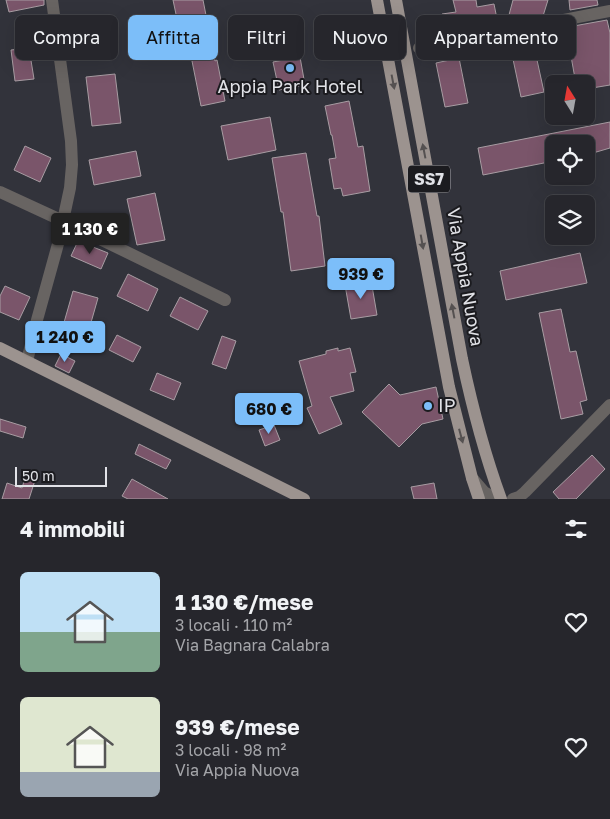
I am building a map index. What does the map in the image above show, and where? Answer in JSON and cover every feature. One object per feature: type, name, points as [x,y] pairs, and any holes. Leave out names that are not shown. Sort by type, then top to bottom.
[{"type":"main road","name":"Via Appia Nuova","points":[[377,0],[449,387],[479,499]]},
{"type":"main road","name":"Via Appia Nuova","points":[[396,0],[462,359],[472,405],[501,499]]},
{"type":"main road","points":[[0,348],[304,499]]},
{"type":"main road","points":[[472,478],[474,499]]},
{"type":"street","points":[[27,362],[63,221],[70,188],[72,165],[71,141],[52,0]]},
{"type":"street","points":[[576,18],[610,11]]},
{"type":"street","points":[[0,192],[225,300]]},
{"type":"street","points":[[513,499],[529,494],[610,405]]},
{"type":"street","points":[[472,478],[484,492],[497,499]]},
{"type":"building","points":[[6,0],[44,0],[44,5],[9,12]]},
{"type":"building","points":[[173,0],[203,0],[206,15],[176,15]]},
{"type":"building","points":[[453,0],[476,0],[477,7],[494,4],[496,15],[442,14],[456,12]]},
{"type":"building","points":[[513,0],[548,0],[543,15],[509,15]]},
{"type":"building","points":[[569,0],[597,0],[598,5],[570,10]]},
{"type":"building","points":[[607,20],[610,33],[610,85],[595,88],[595,75],[574,75],[572,60],[576,60],[576,26]]},
{"type":"building","points":[[11,50],[15,50],[15,60],[31,60],[34,79],[15,81]]},
{"type":"building","points":[[192,60],[217,60],[225,101],[201,106]]},
{"type":"building","points":[[301,60],[305,85],[279,90],[273,62]]},
{"type":"building","points":[[459,60],[468,103],[445,107],[436,63]]},
{"type":"building","points":[[513,60],[537,60],[544,92],[521,97]]},
{"type":"building","points":[[115,74],[121,123],[92,126],[86,77]]},
{"type":"building","points":[[349,101],[358,147],[363,146],[370,191],[343,196],[341,188],[334,189],[329,159],[336,158],[325,106]]},
{"type":"building","points":[[270,117],[276,150],[228,160],[221,126]]},
{"type":"building","points":[[610,122],[610,148],[595,152],[595,135],[545,135],[545,163],[483,175],[478,148]]},
{"type":"building","points":[[25,146],[51,158],[40,182],[14,170]]},
{"type":"building","points":[[136,151],[141,176],[94,185],[89,160]]},
{"type":"building","points":[[306,153],[317,216],[319,216],[325,266],[291,271],[283,212],[281,212],[272,158]]},
{"type":"building","points":[[155,193],[165,240],[137,245],[127,199]]},
{"type":"building","points":[[78,241],[108,253],[101,269],[71,256]]},
{"type":"building","points":[[580,253],[587,283],[506,300],[500,271]]},
{"type":"building","points":[[128,274],[158,289],[148,311],[117,296]]},
{"type":"building","points":[[371,280],[377,315],[351,319],[345,285]]},
{"type":"building","points":[[5,286],[30,297],[19,320],[0,312],[0,296]]},
{"type":"building","points":[[73,291],[98,298],[86,340],[61,333]]},
{"type":"building","points":[[180,297],[208,311],[198,330],[170,316]]},
{"type":"building","points":[[561,309],[570,352],[576,351],[587,400],[580,402],[583,414],[561,419],[539,313]]},
{"type":"building","points":[[117,335],[141,347],[133,362],[109,350]]},
{"type":"building","points":[[222,336],[236,341],[226,369],[212,364]]},
{"type":"building","points":[[338,348],[338,351],[350,348],[356,372],[350,373],[354,391],[330,397],[342,424],[319,434],[307,408],[312,406],[299,361],[326,354],[326,351]]},
{"type":"building","points":[[61,354],[75,361],[69,373],[55,366]]},
{"type":"building","points":[[157,373],[181,383],[174,400],[150,390]]},
{"type":"building","points":[[389,384],[400,395],[436,387],[443,419],[422,424],[399,447],[362,412]]},
{"type":"building","points":[[0,419],[26,427],[23,438],[0,431]]},
{"type":"building","points":[[274,425],[280,440],[265,446],[259,430]]},
{"type":"building","points":[[139,444],[171,460],[166,469],[135,454]]},
{"type":"building","points":[[592,455],[605,469],[576,499],[559,499],[553,492]]},
{"type":"building","points":[[27,471],[37,474],[29,499],[2,499],[7,483],[22,488]]},
{"type":"building","points":[[132,479],[168,499],[128,499],[122,496]]},
{"type":"building","points":[[434,483],[437,499],[414,499],[411,487]]},
{"type":"place","name":"Appia Park Hotel","points":[[290,68]]},
{"type":"place","name":"IP","points":[[428,406]]}]
